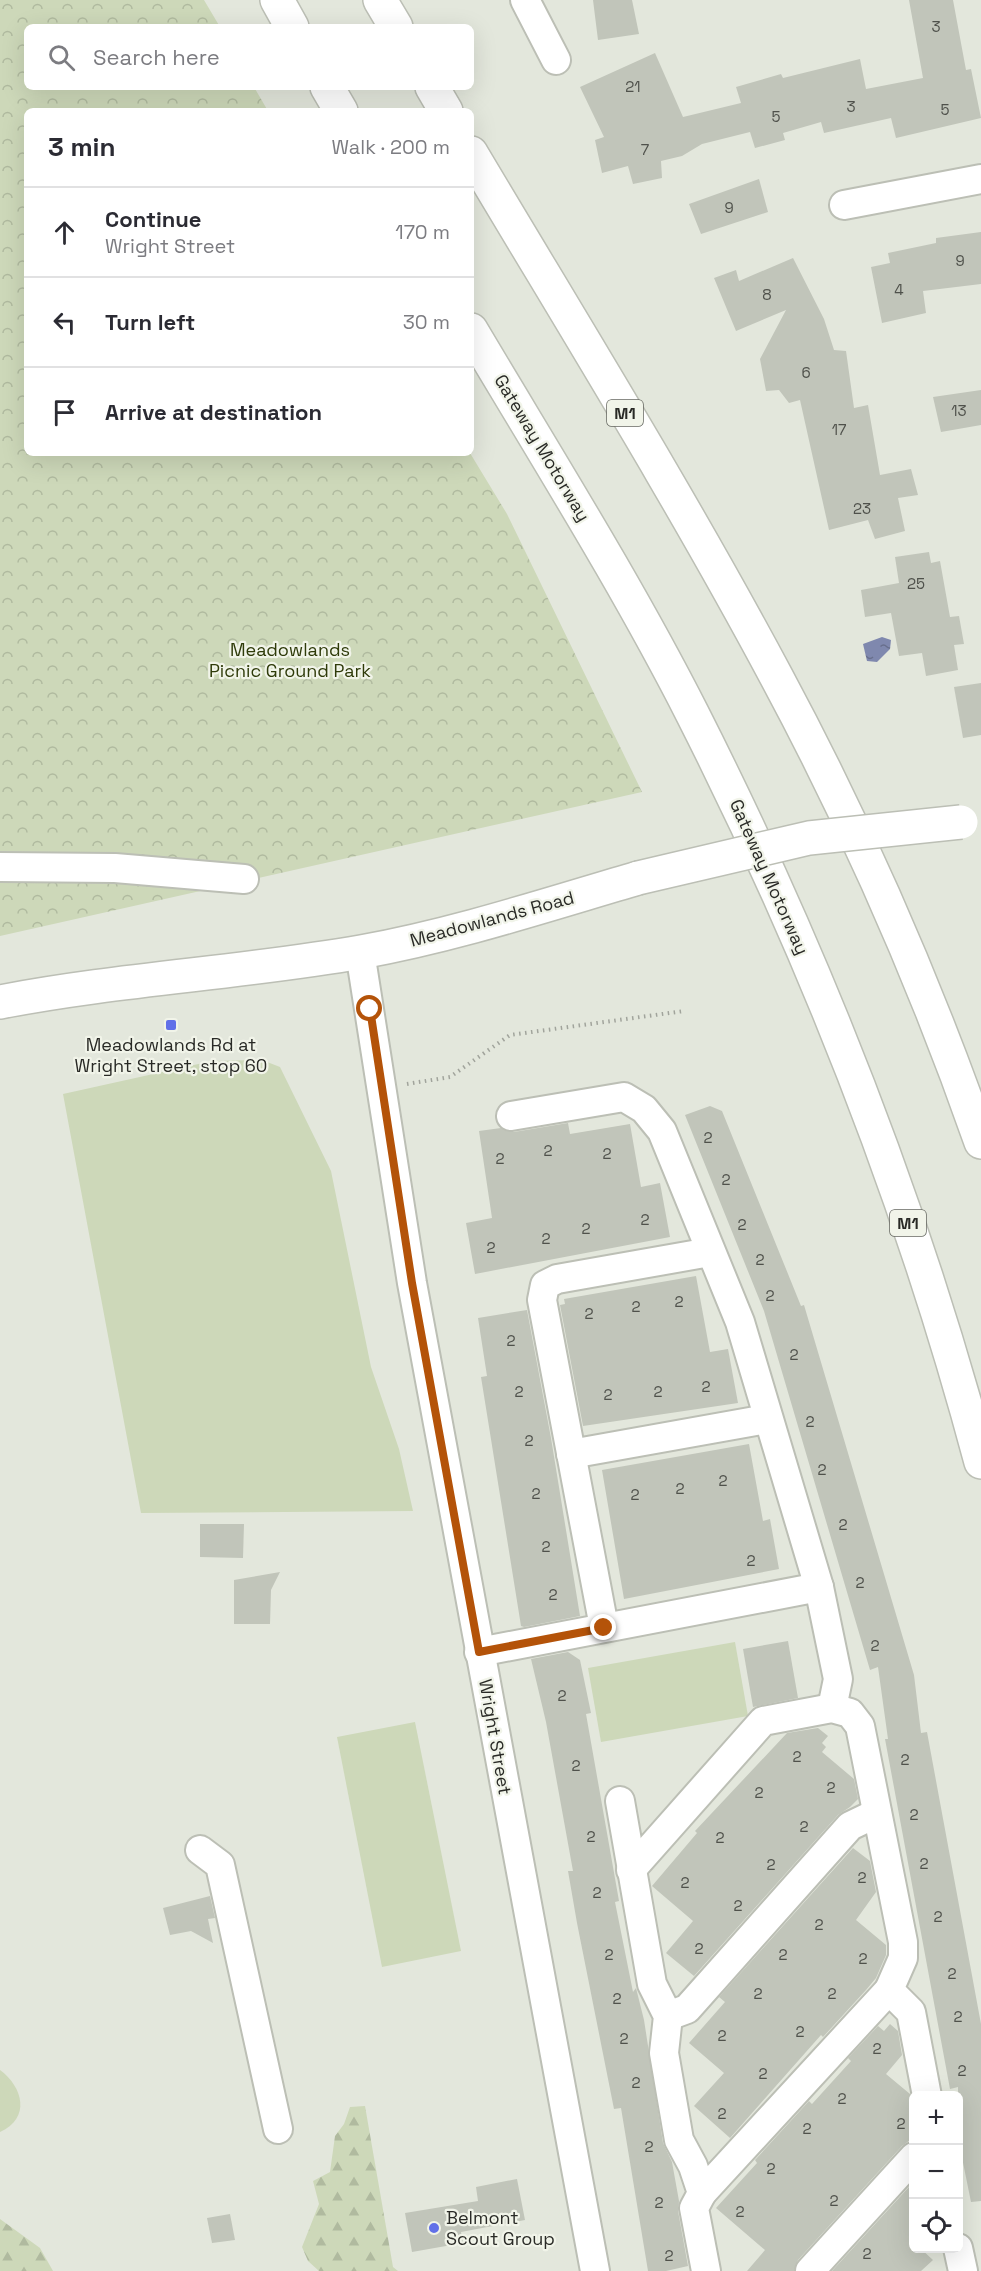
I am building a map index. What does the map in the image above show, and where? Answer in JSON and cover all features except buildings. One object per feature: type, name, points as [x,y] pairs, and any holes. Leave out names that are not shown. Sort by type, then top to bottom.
[{"type":"main road","points":[[277,0],[290,24]]},
{"type":"main road","points":[[380,0],[394,24]]},
{"type":"main road","points":[[329,90],[339,108]]},
{"type":"main road","points":[[434,90],[444,108]]},
{"type":"main road","name":"M1","points":[[474,158],[663,477],[776,675],[829,780],[881,893],[937,1021],[981,1142]]},
{"type":"main road","name":"Gateway Motorway","points":[[474,335],[617,573],[693,714],[781,901],[852,1069],[903,1206],[962,1393],[981,1462]]},
{"type":"main road","name":"Meadowlands Road","points":[[0,1002],[55,991],[360,952],[431,939],[638,878],[809,838],[971,821]]},
{"type":"street","points":[[525,0],[556,60]]},
{"type":"street","points":[[844,205],[981,179]]},
{"type":"street","points":[[0,867],[115,868],[244,879]]},
{"type":"street","name":"Wright Street","points":[[360,952],[412,1283],[595,2271]]},
{"type":"street","points":[[511,1116],[624,1097],[644,1109],[662,1131],[740,1322],[767,1419],[819,1587],[838,1680],[832,1708]]},
{"type":"street","points":[[604,1628],[542,1300],[545,1285],[557,1279],[710,1252]]},
{"type":"street","points":[[571,1454],[767,1419]]},
{"type":"street","points":[[479,1652],[819,1587]]},
{"type":"street","points":[[631,1870],[763,1721],[832,1708],[850,1713],[860,1725],[903,1942],[903,1958],[889,1990],[702,2193],[694,2208],[706,2271]]},
{"type":"street","points":[[620,1801],[652,1984],[668,2016],[664,2053],[679,2140],[693,2166],[702,2193]]},
{"type":"street","points":[[668,2016],[687,2009],[850,1826],[877,1813]]},
{"type":"street","points":[[200,1850],[220,1865],[278,2129]]},
{"type":"street","points":[[889,1990],[911,2012],[926,2091]]},
{"type":"street","points":[[810,2271],[909,2162]]},
{"type":"street","points":[[959,2253],[963,2271]]},
{"type":"path","points":[[383,1089],[450,1077],[510,1035],[684,1011]]},
{"type":"green space","name":"Meadowlands Picnic Ground Park","points":[[0,0],[204,0],[218,24],[24,24],[24,90],[256,90],[266,108],[24,108],[24,456],[472,456],[507,514],[642,792],[0,936]]},
{"type":"green space","points":[[262,1060],[280,1067],[331,1171],[371,1367],[399,1449],[413,1511],[141,1513],[63,1094],[212,1061]]},
{"type":"green space","points":[[735,1642],[748,1716],[601,1742],[588,1668]]},
{"type":"green space","points":[[415,1722],[461,1951],[382,1967],[337,1737]]},
{"type":"green space","points":[[0,2070],[8,2077],[18,2093],[20,2111],[10,2126],[0,2132]]},
{"type":"green space","points":[[365,2106],[393,2267],[398,2271],[319,2271],[308,2261],[302,2247],[319,2204],[313,2181],[330,2172],[335,2136],[344,2124],[350,2107]]},
{"type":"green space","points":[[0,2219],[40,2248],[53,2271],[0,2271]]},
{"type":"water","points":[[882,637],[891,640],[890,649],[877,662],[867,661],[863,644]]},
{"type":"place","name":"Meadowlands Rd at Wright Street, stop 60","points":[[171,1025]]},
{"type":"place","name":"Belmont Scout Group","points":[[434,2228]]},
{"type":"route","points":[[370,1009],[412,1283],[479,1652],[604,1628]]}]
